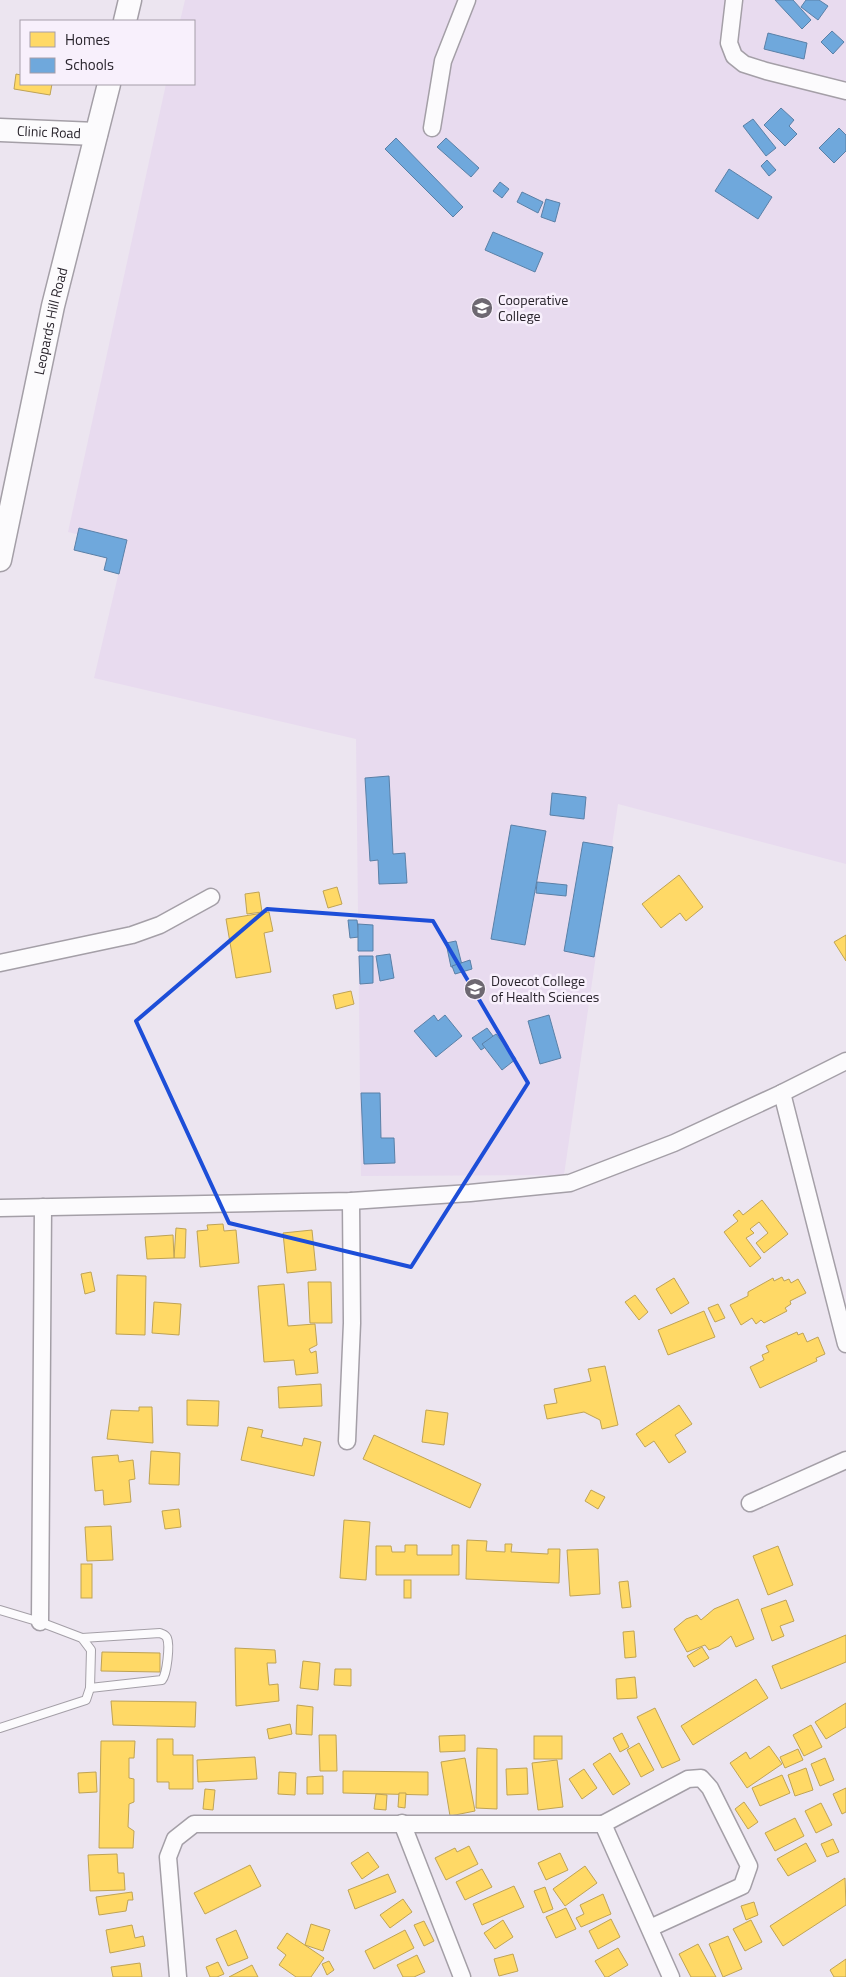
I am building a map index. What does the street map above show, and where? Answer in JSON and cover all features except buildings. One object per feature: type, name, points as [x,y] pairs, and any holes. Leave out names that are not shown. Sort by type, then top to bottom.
[{"type":"main road","points":[[125,20],[130,0]]},
{"type":"main road","name":"Leopards Hill Road","points":[[0,560],[53,306],[109,85]]},
{"type":"main road","name":"Clinic Road","points":[[0,130],[96,134]]},
{"type":"street","points":[[432,128],[443,61],[467,0]]},
{"type":"street","points":[[734,0],[729,43],[734,56],[744,64],[766,71],[846,91]]},
{"type":"street","points":[[0,963],[132,935],[160,925],[211,897]]},
{"type":"street","points":[[0,1208],[351,1201],[470,1193],[570,1183],[674,1143],[846,1061]]},
{"type":"street","points":[[782,1093],[846,1344]]},
{"type":"street","points":[[347,1441],[352,1323],[351,1201]]},
{"type":"street","points":[[40,1622],[43,1207]]},
{"type":"street","points":[[750,1503],[846,1460]]},
{"type":"street","points":[[178,1977],[168,1858],[174,1839],[194,1824],[604,1824],[688,1779],[701,1778],[710,1788],[749,1866],[748,1875],[742,1886],[650,1928]]},
{"type":"street","points":[[402,1823],[462,1977]]},
{"type":"street","points":[[604,1824],[671,1977]]},
{"type":"lane","points":[[0,1610],[40,1622],[82,1638],[160,1633],[168,1641],[166,1673],[162,1680],[90,1688]]},
{"type":"lane","points":[[0,1728],[83,1702],[88,1696],[90,1688],[91,1650],[82,1638]]},
{"type":"highlighted area","points":[[267,909],[433,921],[528,1083],[411,1267],[229,1223],[136,1021]]},
{"type":"shaded area","name":"Cooperative College","points":[[185,0],[846,0],[846,864],[618,804],[564,1175],[361,1176],[356,739],[94,678],[125,546],[68,532],[166,85],[195,85],[195,20],[180,20]]},
{"type":"place","name":"Cooperative College","points":[[482,308]]},
{"type":"place","name":"Dovecot College of Health Sciences","points":[[475,989]]}]
